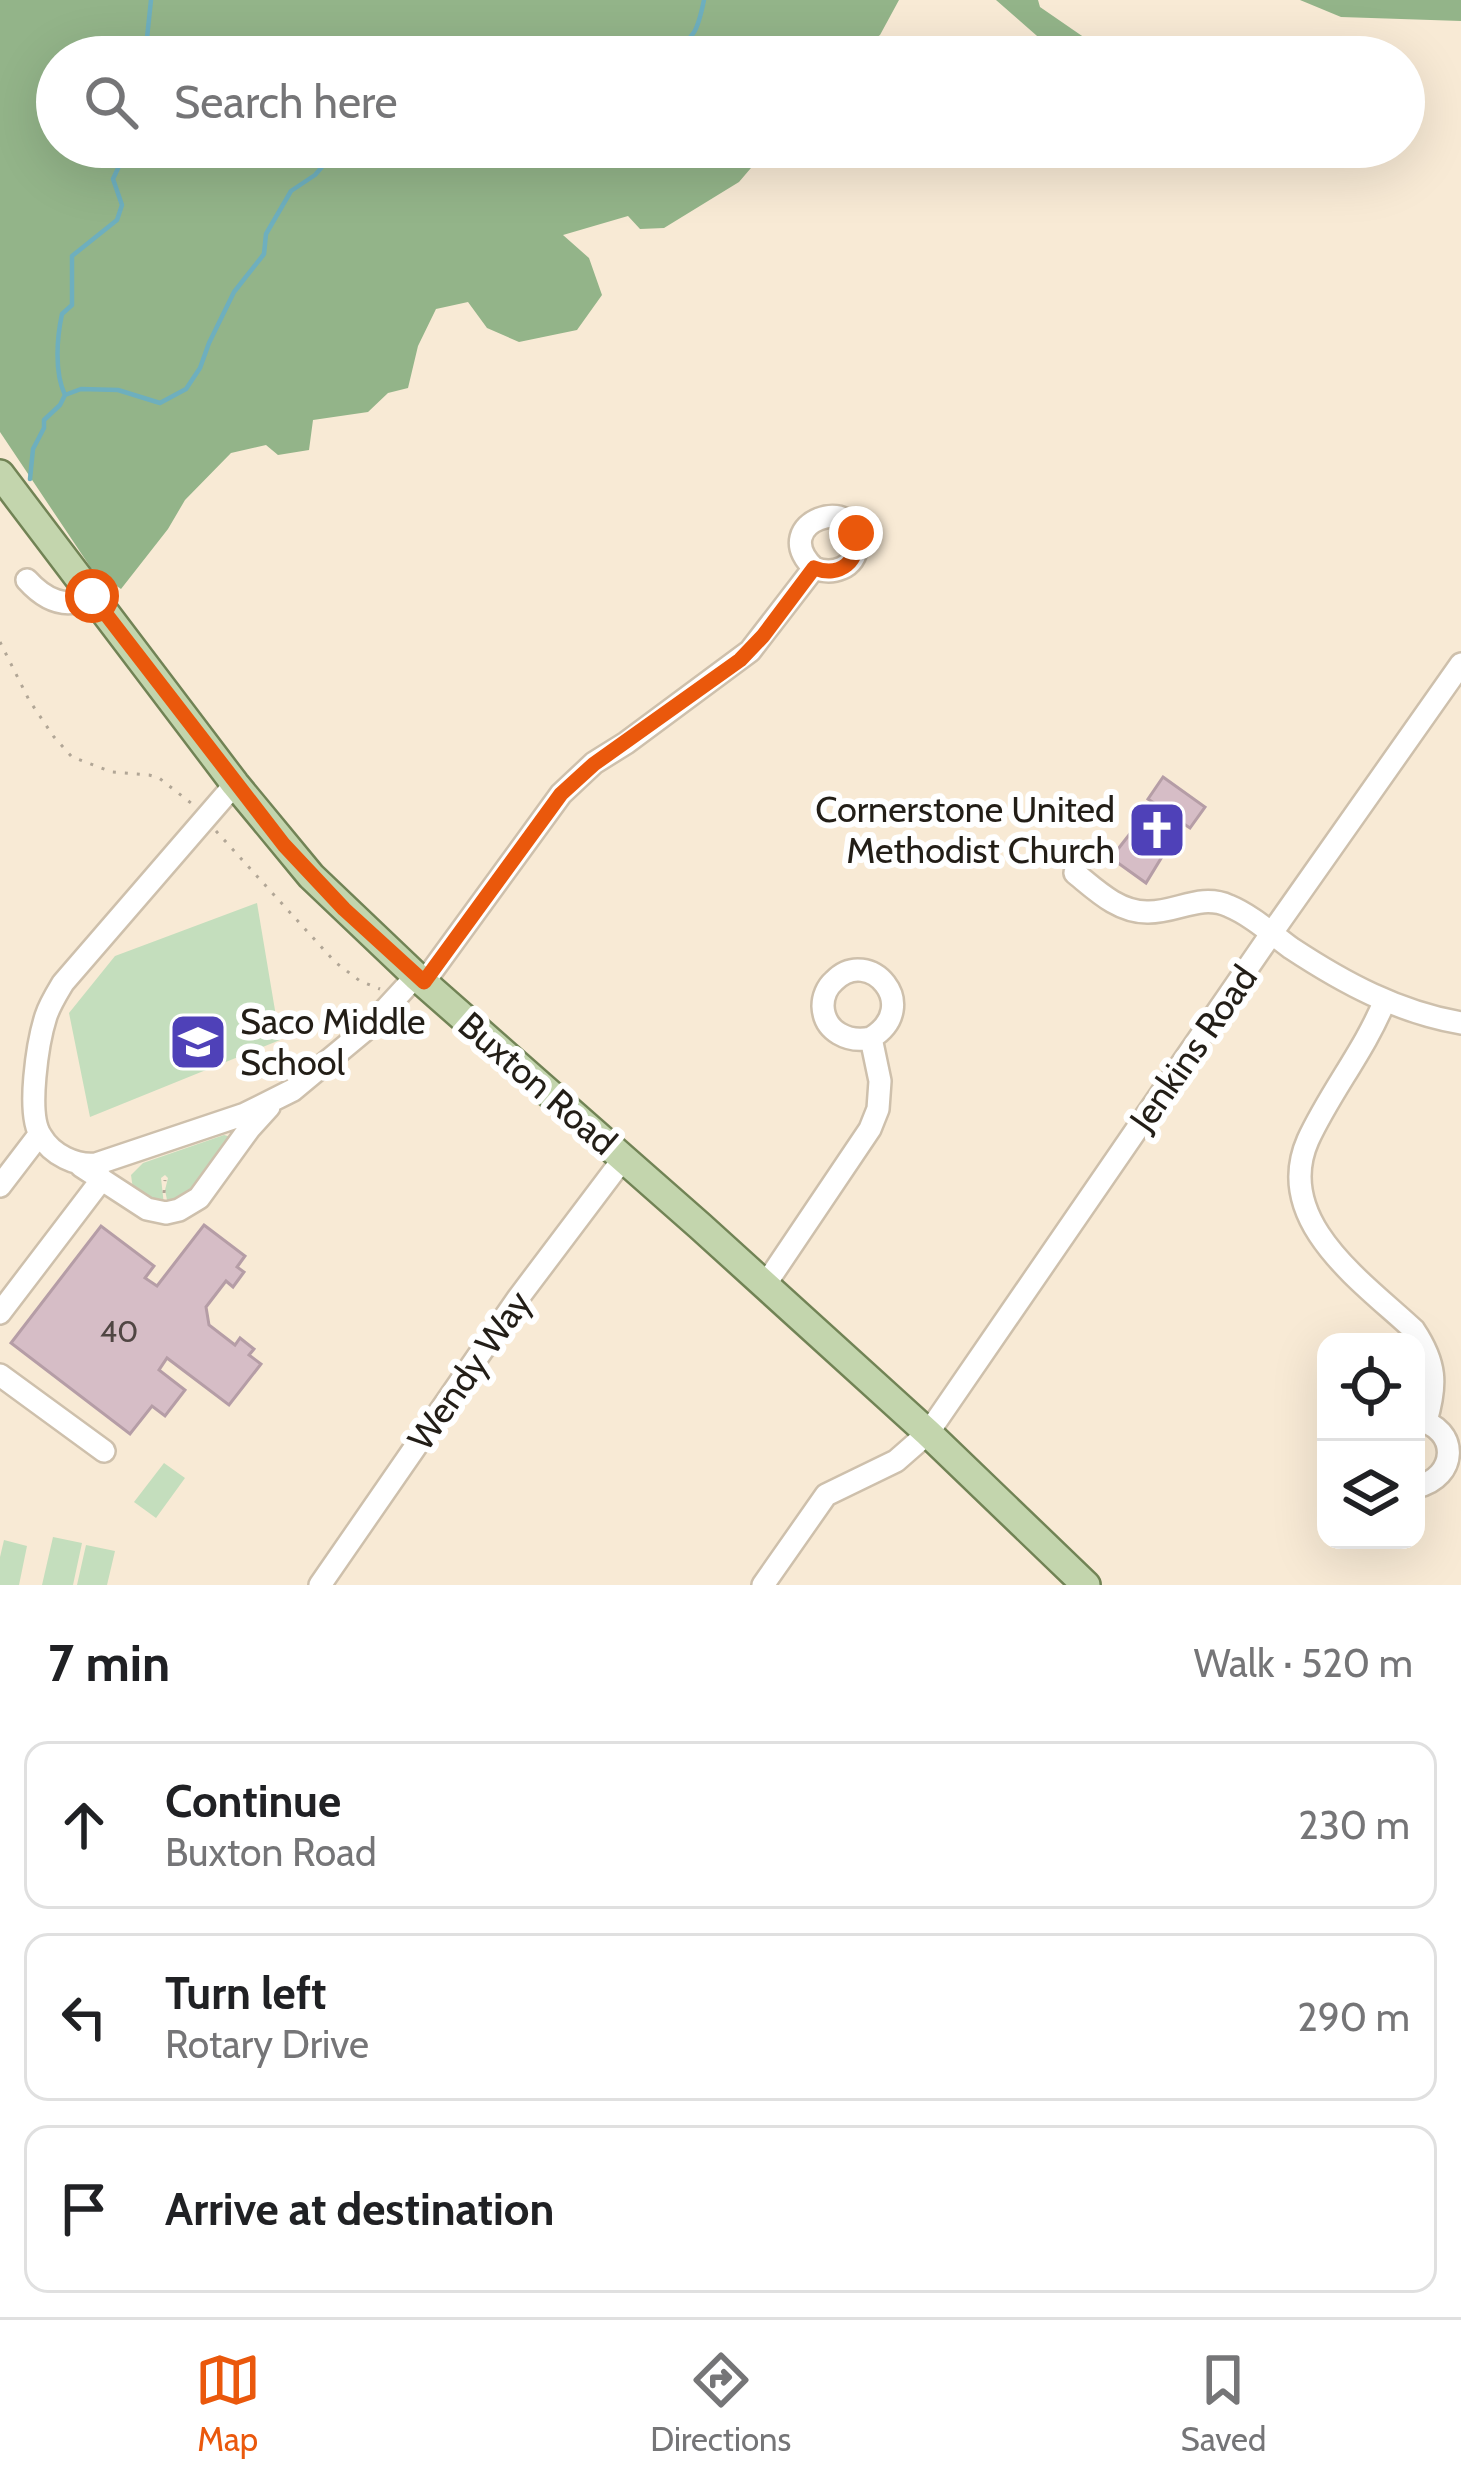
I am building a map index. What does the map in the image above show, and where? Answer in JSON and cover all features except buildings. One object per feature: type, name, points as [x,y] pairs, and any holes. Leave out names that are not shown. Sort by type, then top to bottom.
[{"type":"main road","name":"Buxton Road","points":[[0,474],[235,784],[311,876],[928,1433],[1086,1585]]},
{"type":"street","points":[[81,1166],[135,1153],[274,1101],[350,1045],[420,979],[561,794],[594,764],[740,660],[814,568]]},
{"type":"street","points":[[27,580],[40,594],[62,603],[75,604],[92,596]]},
{"type":"street","name":"Jenkins Road","points":[[763,1585],[826,1495],[896,1461],[928,1433],[1461,664]]},
{"type":"street","points":[[235,784],[52,1001],[43,1026],[35,1114],[39,1135],[63,1156],[147,1209],[166,1213],[199,1198],[274,1101]]},
{"type":"street","points":[[1075,873],[1109,899],[1134,910],[1152,913],[1216,902],[1232,907],[1345,982],[1384,1000],[1461,1023]]},
{"type":"street","points":[[1384,1000],[1310,1137],[1300,1183],[1307,1214],[1322,1240],[1416,1333]]},
{"type":"street","points":[[765,1285],[870,1129],[878,1109],[880,1081],[871,1038]]},
{"type":"street","points":[[0,1186],[39,1135]]},
{"type":"street","name":"Wendy Way","points":[[320,1585],[519,1297],[623,1159]]},
{"type":"street","points":[[0,1313],[102,1179]]},
{"type":"street","points":[[1425,1349],[1434,1377],[1432,1402],[1425,1413]]},
{"type":"street","points":[[0,1375],[104,1451]]},
{"type":"street","points":[[1425,1423],[1444,1436],[1448,1458],[1438,1478],[1425,1486]]},
{"type":"path","points":[[0,642],[29,700],[71,757],[112,772],[159,778],[197,809]]},
{"type":"path","points":[[215,829],[335,962],[394,1000]]},
{"type":"green space","points":[[0,0],[899,0],[879,36],[36,36],[36,168],[751,168],[739,182],[664,228],[640,229],[628,216],[563,235],[589,258],[602,295],[577,330],[519,342],[487,328],[468,302],[436,309],[418,346],[408,388],[388,393],[368,412],[313,420],[309,450],[278,455],[266,445],[231,453],[185,500],[121,589],[91,568],[0,432]]},
{"type":"green space","points":[[996,0],[1038,0],[1040,7],[1082,36],[1037,36]]},
{"type":"green space","points":[[1300,0],[1461,0],[1461,21],[1341,17]]},
{"type":"green space","points":[[257,903],[280,1040],[90,1117],[69,1013],[115,956]]},
{"type":"green space","points":[[224,1135],[231,1137],[194,1193],[168,1205],[165,1175],[161,1178],[164,1205],[151,1203],[133,1189],[131,1175],[143,1163]]},
{"type":"green space","points":[[164,1463],[185,1478],[156,1518],[134,1502]]},
{"type":"green space","points":[[53,1537],[82,1543],[73,1585],[42,1585]]},
{"type":"green space","points":[[4,1540],[27,1546],[19,1585],[0,1585]]},
{"type":"green space","points":[[86,1545],[115,1551],[107,1585],[77,1585]]},
{"type":"waterway","points":[[147,36],[151,0]]},
{"type":"waterway","points":[[691,36],[704,0]]},
{"type":"waterway","points":[[30,479],[33,449],[44,420],[65,395],[58,344],[62,314],[72,305],[72,256],[117,220],[122,205],[113,179],[118,168]]},
{"type":"waterway","points":[[65,395],[81,389],[118,390],[160,403],[186,389],[234,292],[264,254],[266,234],[291,191],[321,168]]},
{"type":"place","name":"Cornerstone United Methodist Church","points":[[1157,830]]},
{"type":"place","name":"Saco Middle School","points":[[198,1042]]},
{"type":"route","points":[[92,596],[284,845],[344,909],[424,982],[561,794],[594,764],[740,660],[814,568],[831,572],[847,566],[857,551],[856,533]]}]
